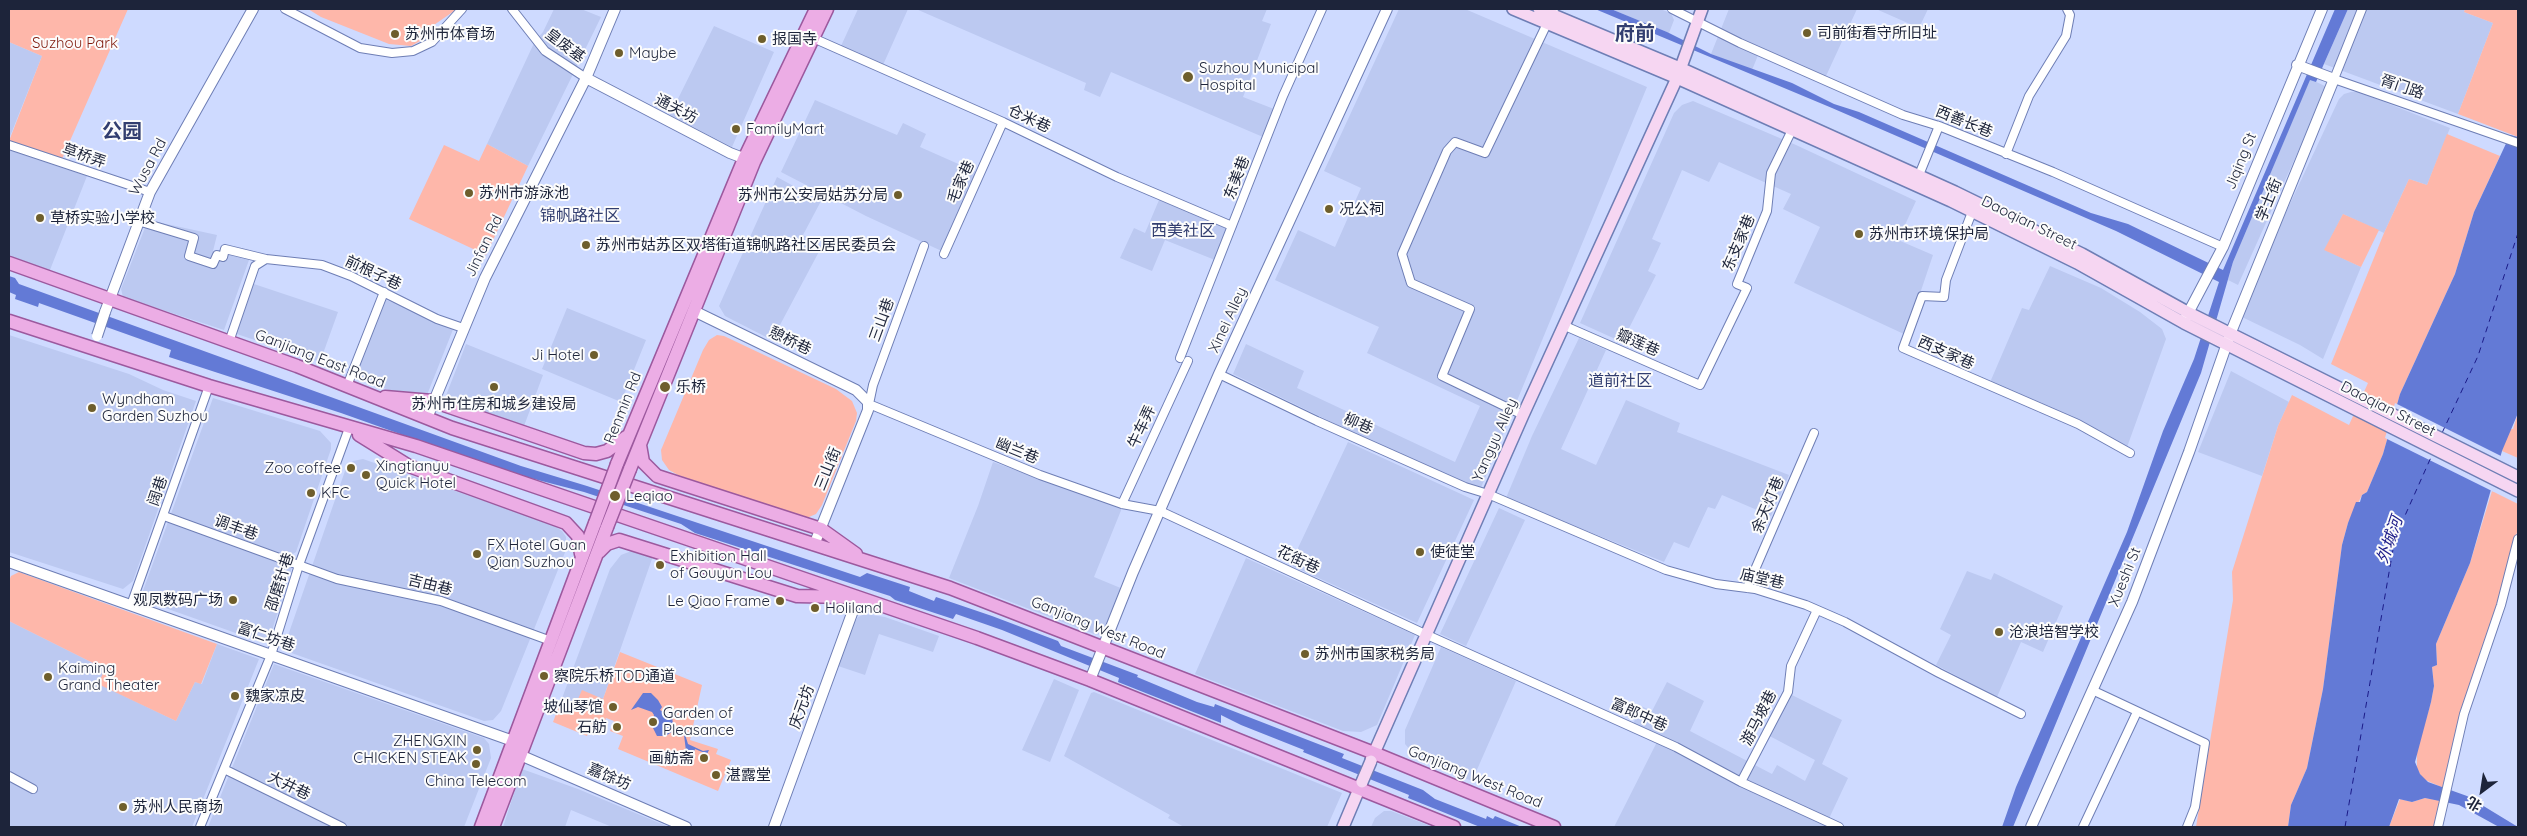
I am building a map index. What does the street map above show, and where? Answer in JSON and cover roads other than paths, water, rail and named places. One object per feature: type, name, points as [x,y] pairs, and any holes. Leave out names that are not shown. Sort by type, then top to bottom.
[{"type":"main road","name":"Renmin Rd","points":[[493,827],[607,527],[630,434],[816,9]]},
{"type":"main road","name":"Renmin Rd","points":[[481,827],[595,522],[623,467],[641,440],[694,311],[749,160],[814,38],[827,9]]},
{"type":"main road","name":"Daoqian Street","points":[[1513,9],[1552,16]]},
{"type":"main road","name":"Daoqian Street","points":[[1539,9],[1679,73],[1919,175],[2082,254],[2186,318]]},
{"type":"main road","name":"Yangyu Alley","points":[[1343,827],[1425,634],[1679,73],[1700,14]]},
{"type":"main road","name":"Daoqian Street","points":[[1679,73],[1792,130],[1972,212],[2186,318],[2202,325],[2226,330],[2518,477]]},
{"type":"main road","name":"Ganjiang East Road","points":[[9,263],[107,306],[229,342],[374,396],[426,418],[620,484]]},
{"type":"main road","points":[[9,321],[209,386],[416,446],[1091,677],[1361,785],[1454,827]]},
{"type":"main road","name":"Daoqian Street","points":[[2202,325],[2216,339],[2518,491]]},
{"type":"main road","points":[[374,396],[432,401],[584,454],[596,454],[613,448],[630,434]]},
{"type":"main road","points":[[349,428],[409,466],[566,523],[574,530],[579,539],[581,558]]},
{"type":"main road","points":[[641,440],[642,458],[647,468],[657,476],[821,529],[864,560]]},
{"type":"main road","name":"Ganjiang West Road","points":[[620,484],[864,560],[982,600],[1101,652],[1554,827]]},
{"type":"main road","points":[[595,559],[603,548],[612,541],[626,541],[797,596],[858,597]]},
{"type":"main road","points":[[797,596],[803,577]]},
{"type":"street","name":"Wusa Rd","points":[[93,349],[107,306],[150,192],[253,9]]},
{"type":"street","points":[[285,9],[353,45],[367,50],[392,53],[413,51],[432,42],[462,9]]},
{"type":"street","name":"皇废基","points":[[512,9],[545,51],[586,78]]},
{"type":"street","name":"Jinfan Rd","points":[[426,418],[463,328],[497,253],[586,78],[615,9]]},
{"type":"street","name":"东美巷","points":[[1184,360],[1232,226],[1283,96],[1322,9]]},
{"type":"street","name":"Xinei Alley","points":[[1091,677],[1219,374],[1387,9]]},
{"type":"street","name":"西善长巷","points":[[1672,9],[1700,14],[1740,42],[1811,74],[1903,115],[1939,126],[2053,172],[2222,247]]},
{"type":"street","points":[[2006,154],[2029,96],[2066,36],[2070,15],[2067,9]]},
{"type":"street","name":"Jiqing St","points":[[2186,318],[2215,263],[2322,9]]},
{"type":"street","points":[[2329,77],[2362,9]]},
{"type":"street","points":[[1523,415],[1442,376],[1470,309],[1410,283],[1402,254],[1447,151],[1455,142],[1485,153],[1552,16]]},
{"type":"street","name":"仓米巷","points":[[814,38],[1003,122],[1117,177],[1232,226]]},
{"type":"street","name":"胥门路","points":[[2299,66],[2518,143]]},
{"type":"street","name":"学士街","points":[[2226,330],[2329,77]]},
{"type":"street","name":"通关坊","points":[[586,78],[721,149],[749,160]]},
{"type":"street","name":"毛家巷","points":[[944,254],[1003,122]]},
{"type":"street","points":[[1919,175],[1939,126]]},
{"type":"street","name":"东支家巷","points":[[1700,385],[1746,288],[1736,284],[1767,211],[1771,173],[1792,130]]},
{"type":"street","name":"草桥弄","points":[[9,145],[150,192]]},
{"type":"street","name":"西支家巷","points":[[1972,212],[1946,280],[1944,297],[1922,296],[1903,348],[2078,424],[2130,453]]},
{"type":"street","name":"前根子巷","points":[[138,221],[194,238],[189,256],[213,264],[216,255],[223,257],[225,249],[266,259],[322,265],[384,292],[438,319],[463,328]]},
{"type":"street","name":"三山巷","points":[[869,404],[873,385],[924,246]]},
{"type":"street","points":[[229,342],[255,266],[266,259]]},
{"type":"street","points":[[347,386],[384,292]]},
{"type":"street","name":"憩桥巷","points":[[694,311],[856,390],[867,398],[869,404]]},
{"type":"street","name":"瓣莲巷","points":[[1565,326],[1700,385]]},
{"type":"street","name":"Xueshi St","points":[[2031,827],[2132,602],[2228,345],[2226,330]]},
{"type":"street","name":"牛车弄","points":[[1122,504],[1184,360]]},
{"type":"street","name":"柳巷","points":[[1219,374],[1317,421],[1465,487],[1488,494]]},
{"type":"street","name":"阔巷","points":[[131,605],[209,386]]},
{"type":"street","name":"幽兰巷","points":[[869,404],[1040,475],[1122,504],[1160,511]]},
{"type":"street","name":"三山街","points":[[814,545],[869,404]]},
{"type":"street","name":"邵磨针巷","points":[[200,827],[271,655],[299,565],[349,428]]},
{"type":"street","name":"余天灯巷","points":[[1747,588],[1814,433]]},
{"type":"street","name":"庙堂巷","points":[[1488,494],[1666,570],[1716,584],[1747,588],[1817,610],[1872,635],[1939,673],[2021,714]]},
{"type":"street","name":"花街巷","points":[[1160,511],[1425,634]]},
{"type":"street","name":"调丰巷","points":[[164,516],[299,565]]},
{"type":"street","points":[[2438,827],[2464,714],[2501,605],[2518,539]]},
{"type":"street","name":"富仁坊巷","points":[[9,562],[513,741]]},
{"type":"street","name":"吉由巷","points":[[299,565],[337,579],[441,601],[551,641]]},
{"type":"street","name":"庆元坊","points":[[774,827],[858,597]]},
{"type":"street","name":"游马坡巷","points":[[1742,782],[1788,692],[1791,666],[1817,610]]},
{"type":"street","name":"富郎中巷","points":[[1425,634],[1676,747],[1742,782],[1839,827]]},
{"type":"street","points":[[2092,690],[2205,743],[2195,807],[2187,827]]},
{"type":"street","points":[[2083,827],[2137,712]]},
{"type":"street","name":"嘉馀坊","points":[[520,755],[686,827]]},
{"type":"street","name":"大井巷","points":[[224,769],[342,827]]},
{"type":"street","points":[[9,776],[32,790]]},
{"type":"water","points":[[1595,9],[1611,9],[1667,32],[1711,54],[1792,83],[1834,104],[1859,112],[2091,213],[2128,224],[2223,270],[2335,9],[2348,9],[2316,82],[2310,80],[2233,262],[2201,373],[2013,827],[2002,827],[2016,787],[2127,532],[2163,431],[2194,359],[2219,282],[2116,231],[1832,108]]},
{"type":"water","name":"外城河","points":[[2510,135],[2518,137],[2518,413],[2502,451],[2470,563],[2436,644],[2437,665],[2432,667],[2434,686],[2415,762],[2420,774],[2428,782],[2467,796],[2518,827],[2499,827],[2459,805],[2425,798],[2412,802],[2399,799],[2389,827],[2288,827],[2291,805],[2307,768],[2323,689],[2342,545],[2348,523],[2356,502],[2360,502],[2362,495],[2367,492],[2383,454],[2400,394],[2455,274],[2474,212]]},
{"type":"water","points":[[9,276],[15,278],[19,284],[521,466],[587,486],[860,577],[867,573],[910,587],[909,591],[934,601],[936,597],[992,616],[1058,641],[1061,646],[1138,675],[1137,677],[1197,702],[1214,707],[1215,704],[1344,754],[1342,758],[1423,790],[1435,799],[1486,819],[1487,816],[1493,819],[1495,816],[1522,827],[1480,827],[1408,798],[1409,795],[1303,752],[1304,750],[1221,715],[1221,723],[1118,682],[1119,678],[1002,630],[956,614],[953,619],[895,600],[890,596],[695,533],[681,524],[584,492],[507,472],[341,413],[169,357],[171,350],[39,303],[38,307],[15,299],[16,295],[9,292]]},
{"type":"water","points":[[643,693],[651,693],[658,700],[662,707],[660,710],[672,717],[674,730],[684,731],[688,744],[703,751],[709,750],[707,754],[695,749],[693,756],[683,756],[686,751],[684,735],[673,731],[666,736],[657,736],[651,724],[654,715],[652,712],[638,707],[631,710]]},
{"type":"place","name":"司前街看守所旧址","points":[[1807,33]]},
{"type":"place","name":"苏州市体育场","points":[[395,34]]},
{"type":"place","name":"报国寺","points":[[762,39]]},
{"type":"place","name":"Maybe","points":[[619,53]]},
{"type":"place","name":"Suzhou Municipal Hospital","points":[[1188,77]]},
{"type":"place","name":"FamilyMart","points":[[736,129]]},
{"type":"place","name":"苏州市游泳池","points":[[469,193]]},
{"type":"place","name":"苏州市公安局姑苏分局","points":[[898,195]]},
{"type":"place","name":"况公祠","points":[[1329,209]]},
{"type":"place","name":"草桥实验小学校","points":[[40,218]]},
{"type":"place","name":"苏州市环境保护局","points":[[1859,234]]},
{"type":"place","name":"苏州市姑苏区双塔街道锦帆路社区居民委员会","points":[[586,245]]},
{"type":"place","name":"Ji Hotel","points":[[594,355]]},
{"type":"place","name":"苏州市住房和城乡建设局","points":[[494,387]]},
{"type":"place","name":"乐桥","points":[[665,387]]},
{"type":"place","name":"Wyndham Garden Suzhou","points":[[92,408]]},
{"type":"place","name":"Zoo coffee","points":[[351,468]]},
{"type":"place","name":"Xingtianyu Quick Hotel","points":[[366,475]]},
{"type":"place","name":"KFC","points":[[311,493]]},
{"type":"place","name":"Leqiao","points":[[615,496]]},
{"type":"place","name":"使徒堂","points":[[1420,552]]},
{"type":"place","name":"FX Hotel Guan Qian Suzhou","points":[[477,554]]},
{"type":"place","name":"Exhibition Hall of Gouyun Lou","points":[[660,565]]},
{"type":"place","name":"观凤数码广场","points":[[233,600]]},
{"type":"place","name":"Le Qiao Frame","points":[[780,601]]},
{"type":"place","name":"Holiland","points":[[815,608]]},
{"type":"place","name":"沧浪培智学校","points":[[1999,632]]},
{"type":"place","name":"苏州市国家税务局","points":[[1305,654]]},
{"type":"place","name":"察院乐桥TOD通道","points":[[544,676]]},
{"type":"place","name":"Kaiming Grand Theater","points":[[48,677]]},
{"type":"place","name":"魏家凉皮","points":[[235,696]]},
{"type":"place","name":"坡仙琴馆","points":[[613,707]]},
{"type":"place","name":"Garden of Pleasance","points":[[653,722]]},
{"type":"place","name":"石舫","points":[[617,727]]},
{"type":"place","name":"ZHENGXIN CHICKEN STEAK","points":[[477,750]]},
{"type":"place","name":"画舫斋","points":[[704,758]]},
{"type":"place","name":"China Telecom","points":[[476,764]]},
{"type":"place","name":"湛露堂","points":[[716,775]]},
{"type":"place","name":"苏州人民商场","points":[[123,807]]},
{"type":"district","name":"府前","points":[[1635,34]]},
{"type":"district","name":"公园","points":[[122,132]]},
{"type":"district","name":"锦帆路社区","points":[[580,216]]},
{"type":"district","name":"西美社区","points":[[1183,231]]},
{"type":"district","name":"道前社区","points":[[1620,381]]},
{"type":"park label","name":"Suzhou Park","points":[[75,43]]}]
